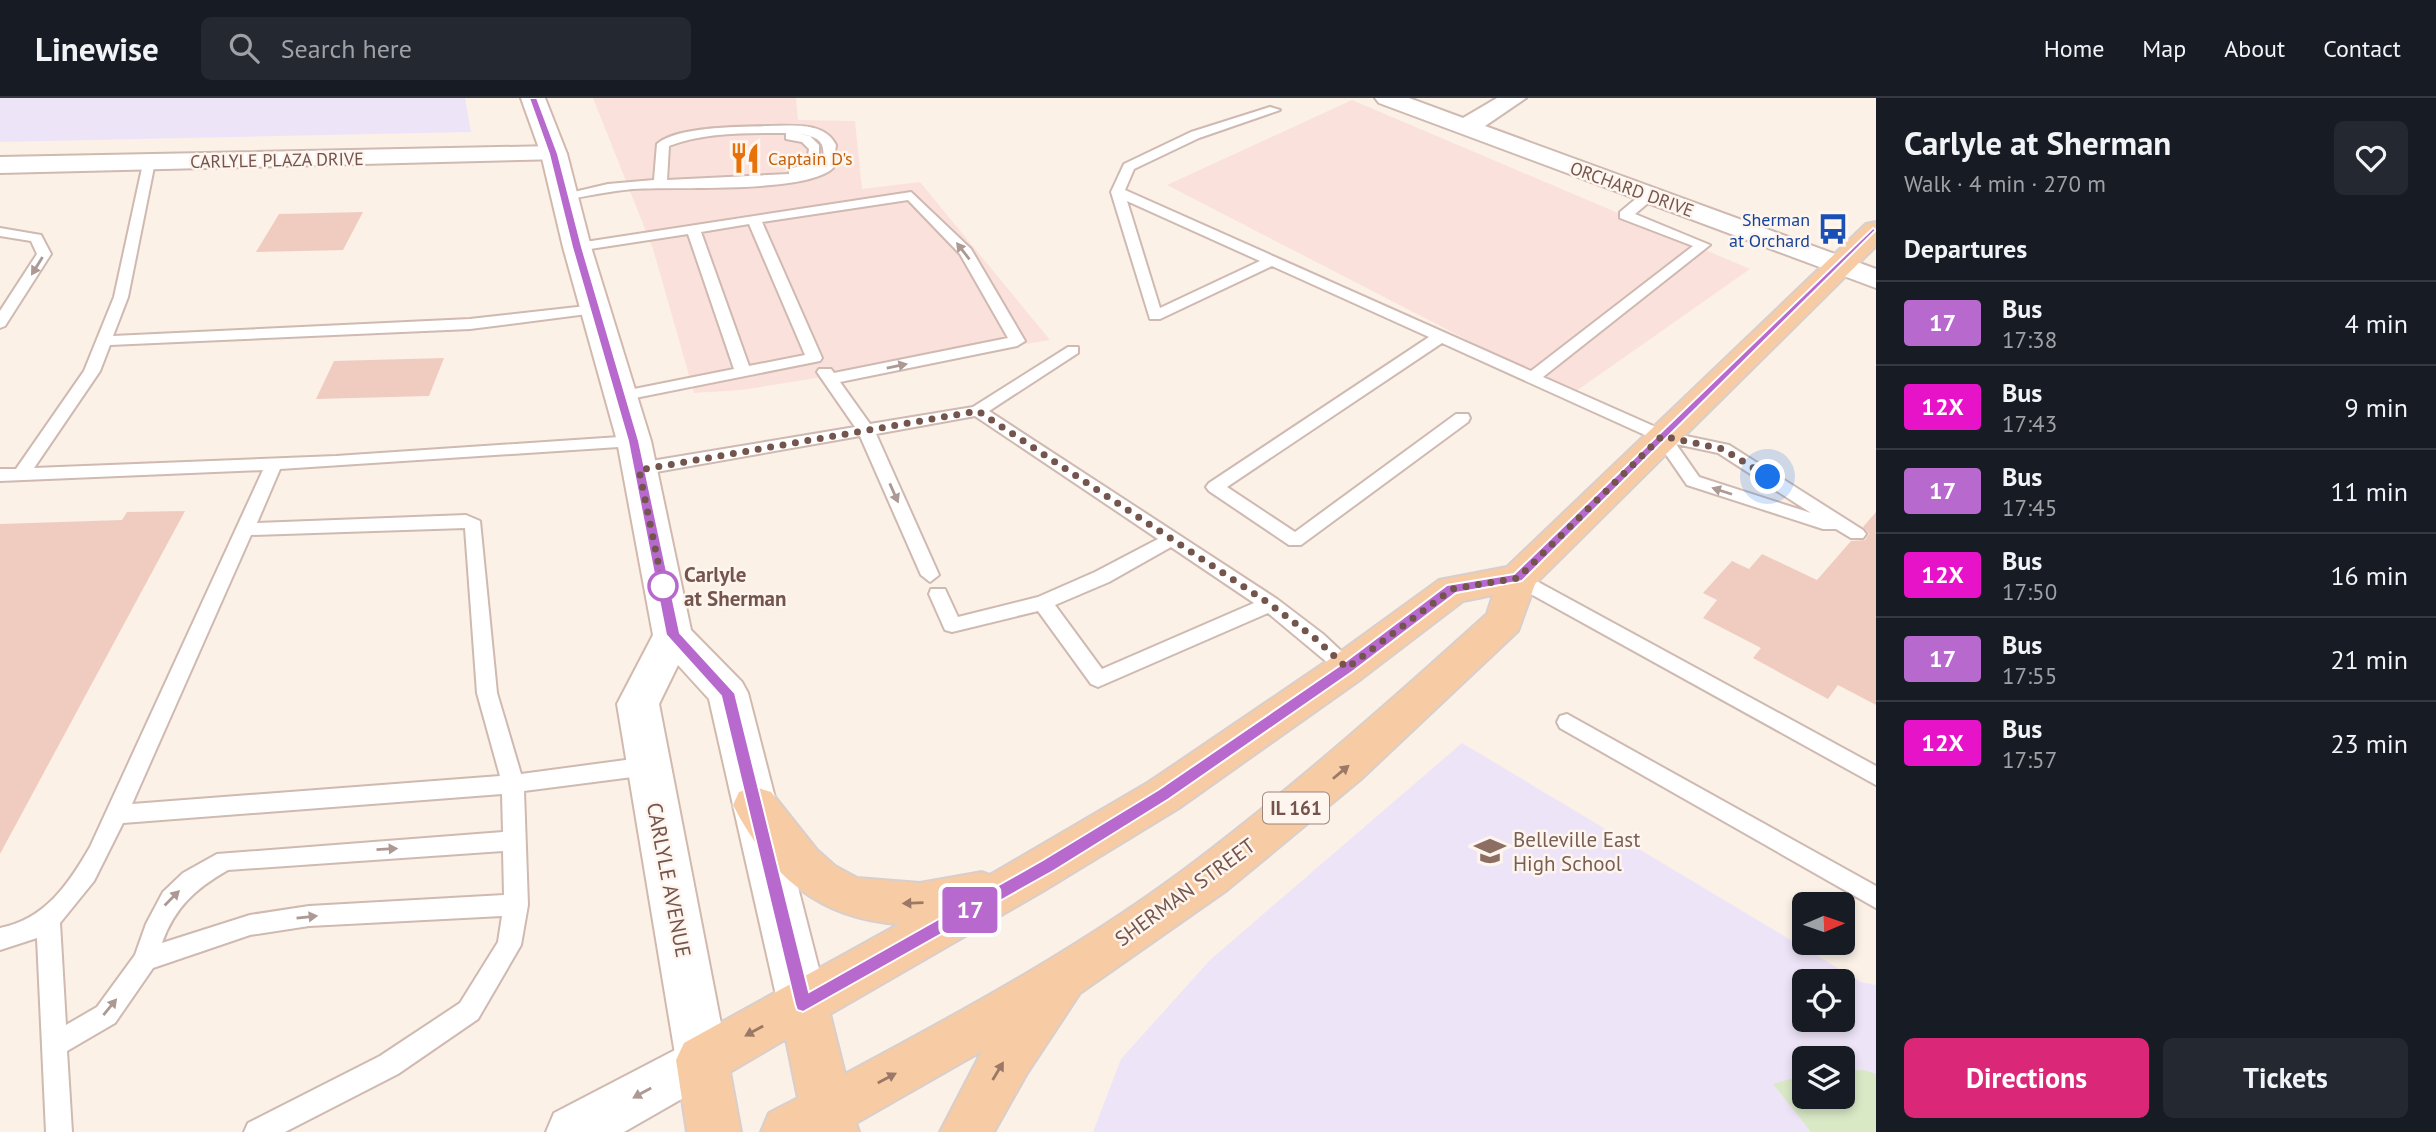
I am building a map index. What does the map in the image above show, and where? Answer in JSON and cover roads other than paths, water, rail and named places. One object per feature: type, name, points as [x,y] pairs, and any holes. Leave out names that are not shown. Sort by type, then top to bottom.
[{"type":"main road","points":[[533,98],[554,154],[577,247],[636,455],[673,635],[728,693],[803,1004],[816,1125]]},
{"type":"main road","name":"ORCHARD DRIVE","points":[[1387,98],[1876,279]]},
{"type":"main road","points":[[1465,127],[1514,98]]},
{"type":"main road","name":"CARLYLE PLAZA DRIVE","points":[[0,165],[554,154]]},
{"type":"main road","name":"SHERMAN STREET","points":[[816,1125],[1070,973],[1211,876],[1345,768],[1504,621],[1518,578],[1876,230]]},
{"type":"main road","points":[[573,1132],[1027,877],[1164,795],[1347,668],[1452,589],[1518,578]]},
{"type":"main road","name":"CARLYLE AVENUE","points":[[673,635],[638,704],[714,1132]]},
{"type":"main road","points":[[755,805],[800,863],[819,880],[856,899],[879,903],[936,902],[1027,877]]},
{"type":"main road","name":"IL 161","points":[[967,1132],[982,1098],[1013,1046],[1070,973]]},
{"type":"lane","points":[[1272,261],[1155,316],[1118,192],[1129,167],[1195,135],[1274,110]]},
{"type":"lane","points":[[564,196],[660,184],[810,177],[827,168],[831,157],[830,144],[816,132],[790,130],[697,134],[663,144],[660,184]]},
{"type":"lane","points":[[21,474],[92,370],[121,297],[149,162]]},
{"type":"lane","points":[[1118,192],[1662,436],[1723,449],[1857,534],[1693,481],[1662,436]]},
{"type":"lane","points":[[1532,378],[1703,245],[1625,215],[1649,195]]},
{"type":"lane","points":[[577,247],[911,196],[966,251],[1017,341],[830,379]]},
{"type":"lane","points":[[754,219],[814,358],[866,430],[930,575]]},
{"type":"lane","points":[[693,229],[743,372]]},
{"type":"lane","points":[[0,232],[36,238],[44,254],[0,323]]},
{"type":"lane","points":[[103,341],[470,324],[595,309]]},
{"type":"lane","points":[[1439,338],[1215,488],[1295,541],[1462,418]]},
{"type":"lane","points":[[0,475],[274,464],[636,455],[866,430],[978,411],[1073,350]]},
{"type":"lane","points":[[620,396],[814,358]]},
{"type":"lane","points":[[978,411],[1270,604],[1316,639],[1347,668]]},
{"type":"lane","points":[[0,939],[10,938],[48,922],[64,904],[101,848],[274,464]]},
{"type":"lane","points":[[245,529],[466,521],[474,525],[487,693],[513,784],[515,841],[516,905],[509,945],[469,1012],[389,1065],[257,1132]]},
{"type":"lane","points":[[939,594],[952,625],[1043,603],[1102,577],[1172,539]]},
{"type":"lane","points":[[1518,578],[1876,776]]},
{"type":"lane","points":[[1043,603],[1098,679],[1270,604]]},
{"type":"lane","points":[[1567,722],[1876,898]]},
{"type":"lane","points":[[116,814],[513,784],[648,766]]},
{"type":"lane","points":[[55,1045],[106,1015],[145,960],[162,908],[192,878],[225,861],[515,841]]},
{"type":"lane","points":[[145,960],[250,925],[309,916],[516,905]]},
{"type":"lane","points":[[48,922],[59,1132]]},
{"type":"place","name":"Captain D's","points":[[745,158]]},
{"type":"place","name":"Sherman at Orchard","points":[[1833,229]]},
{"type":"place","name":"Carlyle at Sherman","points":[[663,586]]},
{"type":"place","name":"Belleville East High School","points":[[1490,851]]}]
